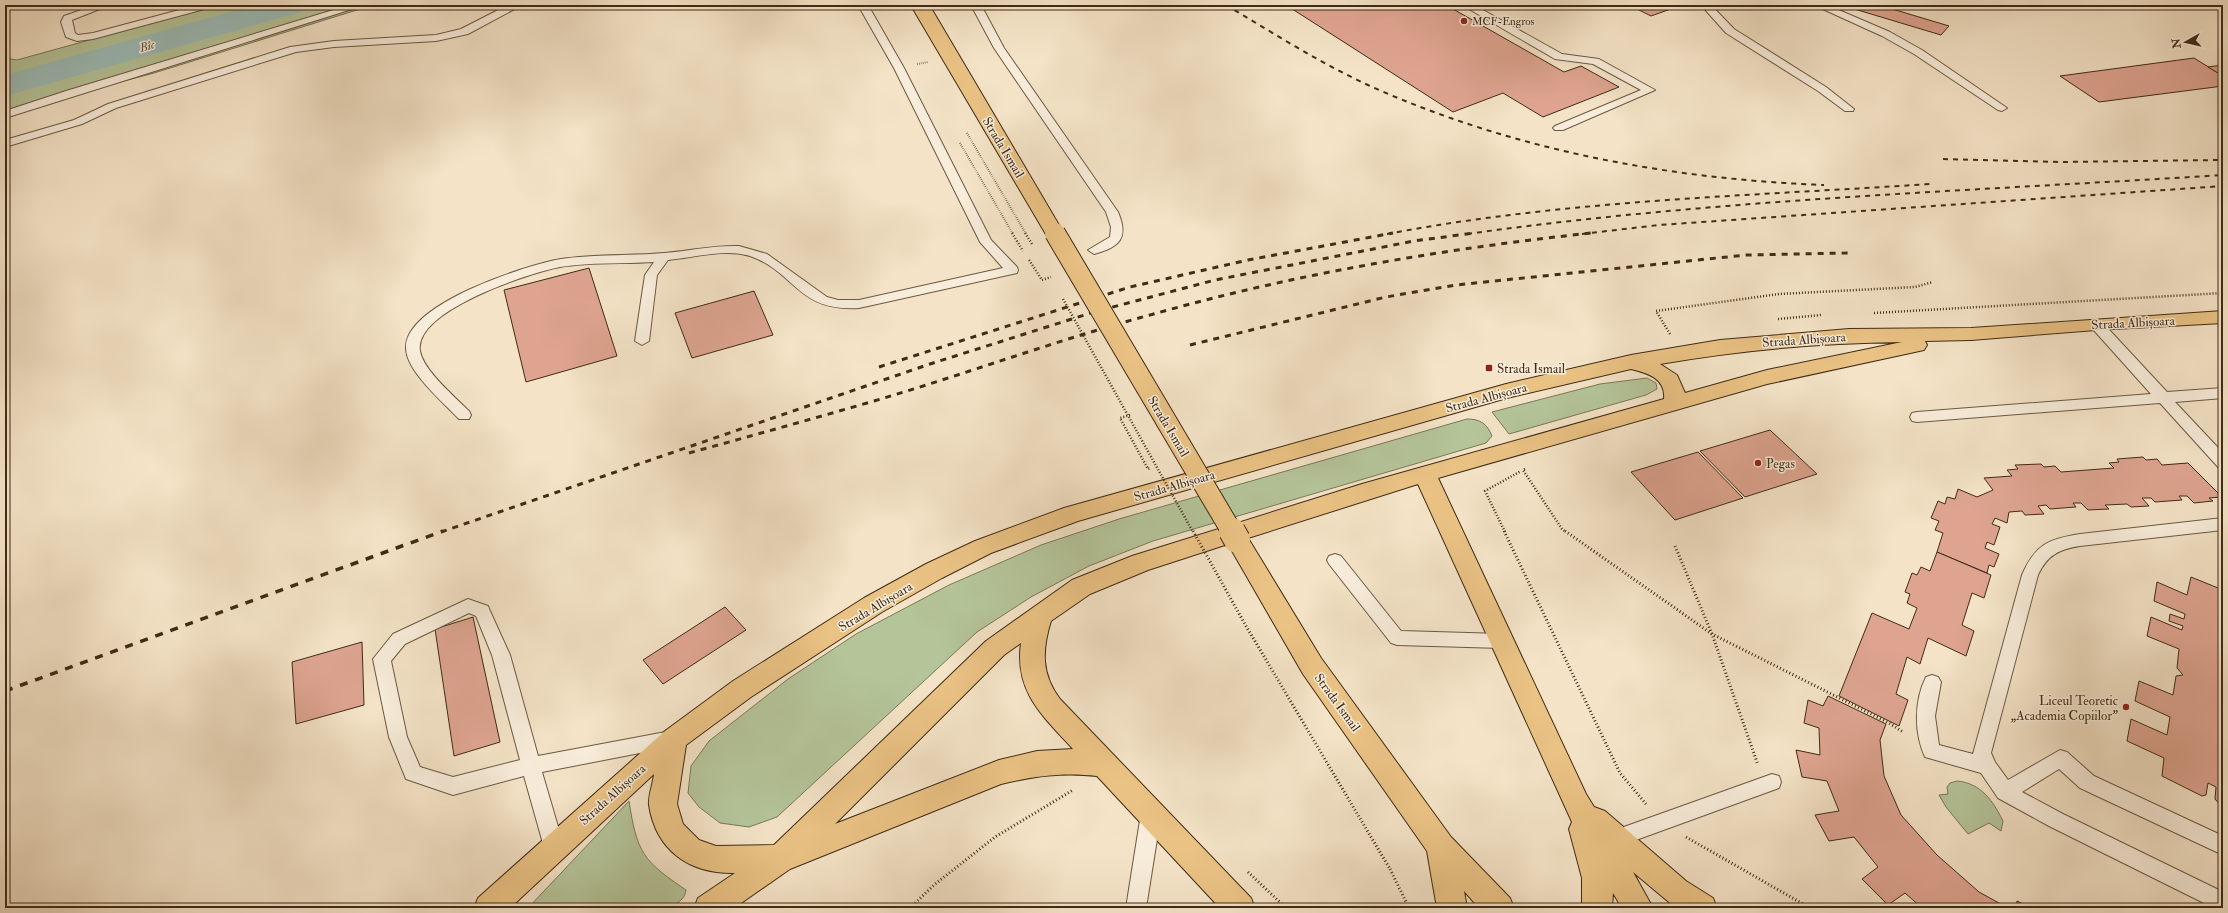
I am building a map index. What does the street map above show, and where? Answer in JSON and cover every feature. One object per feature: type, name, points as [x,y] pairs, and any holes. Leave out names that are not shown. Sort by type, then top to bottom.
[{"type":"main road","name":"Strada Ismail","points":[[920,5],[1312,666],[1441,846],[1499,906]]},
{"type":"main road","name":"Strada Albișoara","points":[[489,908],[674,738],[742,689],[873,605],[934,571],[990,545],[1072,514],[1506,391],[1631,362],[1720,347],[1783,340],[1849,336],[1972,334],[2096,324],[2223,317]]},
{"type":"main road","name":"Strada Albișoara","points":[[709,908],[780,859],[990,653],[1041,615],[1081,588],[1140,562],[1425,474],[1674,402],[1818,364],[1972,334]]},
{"type":"main road","points":[[1631,362],[1647,365],[1666,377],[1676,392],[1674,402]]},
{"type":"main road","points":[[1425,474],[1576,803],[1638,908]]},
{"type":"main road","points":[[1041,615],[1033,637],[1032,658],[1038,686],[1056,710],[1103,764],[1240,908]]},
{"type":"main road","points":[[674,738],[663,804],[671,831],[689,850],[716,860],[780,859],[999,772],[1037,763],[1073,761],[1103,764]]},
{"type":"main road","points":[[1576,803],[1614,839],[1676,891],[1702,908]]},
{"type":"main road","points":[[1576,803],[1598,884],[1600,896],[1597,908]]},
{"type":"main road","points":[[1441,846],[1452,908]]},
{"type":"lane","points":[[105,5],[68,18],[66,22],[70,35],[77,38],[93,36],[209,5]]},
{"type":"lane","points":[[5,115],[77,91],[360,5]]},
{"type":"lane","points":[[5,144],[78,122],[112,106],[294,49],[318,45],[422,40],[456,34],[470,30],[504,9],[517,5]]},
{"type":"lane","points":[[464,415],[417,365],[412,354],[412,343],[415,335],[432,317],[495,282],[538,268],[568,262],[664,257],[738,250],[756,253],[768,259],[818,298],[848,304],[859,304],[1012,270],[986,242],[899,68],[862,5]]},
{"type":"lane","points":[[976,5],[999,48],[1112,212],[1118,226],[1117,237],[1112,244],[1094,250]]},
{"type":"lane","points":[[1467,5],[1559,58],[1595,61],[1650,90],[1559,128]]},
{"type":"lane","points":[[1706,5],[1730,31],[1822,89],[1849,109]]},
{"type":"lane","points":[[1819,5],[1886,34],[1918,52],[2002,108]]},
{"type":"lane","points":[[642,340],[651,275],[664,257]]},
{"type":"lane","points":[[2096,324],[2161,397],[2223,463]]},
{"type":"lane","points":[[1917,417],[2223,393]]},
{"type":"lane","points":[[2223,524],[2080,540],[2058,544],[2044,551],[2035,562],[2030,575],[1982,753],[1987,766],[2005,792],[2056,820],[2223,902]]},
{"type":"lane","points":[[1335,560],[1397,638],[1502,641]]},
{"type":"lane","points":[[554,847],[531,766],[501,655],[482,611],[468,606],[399,639],[382,659],[398,737],[413,773],[453,786],[531,766],[674,738]]},
{"type":"lane","points":[[1932,682],[1925,717],[1925,730],[1932,751],[1987,766]]},
{"type":"lane","points":[[2005,792],[2060,758],[2087,782],[2223,846]]},
{"type":"lane","points":[[1614,839],[1660,822],[1766,776]]},
{"type":"lane","points":[[1136,908],[1150,814]]},
{"type":"path","points":[[894,5],[898,11]]},
{"type":"path","points":[[926,60],[930,66]]},
{"type":"path","points":[[967,132],[1035,250]]},
{"type":"path","points":[[958,139],[1042,280],[1050,276]]},
{"type":"path","points":[[1047,270],[1054,283]]},
{"type":"path","points":[[1748,298],[1779,294],[1915,287],[1933,282]]},
{"type":"path","points":[[1872,313],[2223,293]]},
{"type":"path","points":[[1062,297],[1130,415],[1242,620],[1390,870],[1409,908]]},
{"type":"path","points":[[1770,320],[1824,315]]},
{"type":"path","points":[[1669,332],[1676,332]]},
{"type":"path","points":[[1130,415],[1120,418],[1140,454]]},
{"type":"path","points":[[1529,467],[1485,491],[1620,773],[1660,822],[1810,908]]},
{"type":"path","points":[[1523,470],[1562,529],[1712,634],[1889,723],[1932,751]]},
{"type":"path","points":[[1675,546],[1712,634],[1766,776]]},
{"type":"path","points":[[910,908],[934,885],[995,837],[1073,790]]},
{"type":"path","points":[[1243,867],[1286,908]]},
{"type":"green space","points":[[216,5],[373,5],[154,73],[5,113],[5,58],[17,60]]},
{"type":"green space","points":[[1647,378],[1656,383],[1657,389],[1646,395],[1509,434],[1492,412],[1600,384]]},
{"type":"green space","points":[[1467,419],[1480,421],[1486,425],[1492,436],[1486,443],[1153,541],[1089,566],[1031,597],[977,632],[777,817],[749,827],[720,823],[699,807],[688,793],[691,766],[709,741],[788,679],[856,634],[949,585],[1041,545],[1119,519]]},
{"type":"green space","points":[[1957,781],[1973,785],[1985,794],[2003,821],[2001,831],[1989,823],[1968,834],[1946,807],[1939,795],[1948,794],[1947,787],[1950,783]]},
{"type":"green space","points":[[629,801],[635,833],[644,854],[660,871],[686,890],[682,899],[668,908],[528,908]]},
{"type":"building","points":[[1286,5],[1446,5],[1564,72],[1581,66],[1619,87],[1543,117],[1503,93],[1453,112]]},
{"type":"building","points":[[1629,5],[1682,5],[1651,16]]},
{"type":"building","points":[[1841,5],[1879,5],[1949,26],[1941,35]]},
{"type":"building","points":[[2194,58],[2223,76],[2223,86],[2099,102],[2060,76]]},
{"type":"building","points":[[2223,65],[2223,76],[2208,67]]},
{"type":"building","points":[[589,268],[617,356],[526,382],[504,290]]},
{"type":"building","points":[[754,291],[773,335],[692,358],[675,313]]},
{"type":"building","points":[[1770,430],[1817,474],[1745,497],[1700,451]]},
{"type":"building","points":[[1698,452],[1743,498],[1675,520],[1631,472]]},
{"type":"building","points":[[2143,457],[2146,460],[2157,459],[2162,465],[2188,463],[2222,497],[2209,498],[2213,501],[2194,503],[2187,496],[2179,496],[2182,500],[2155,502],[2151,498],[2142,498],[2149,506],[2131,507],[2127,504],[2105,505],[2109,509],[2088,510],[2081,503],[2073,503],[2076,507],[2050,509],[2046,505],[2038,506],[2044,514],[2025,515],[2022,511],[2009,512],[2007,523],[1995,518],[1992,524],[2000,527],[1994,545],[1987,542],[1985,548],[1999,554],[1994,567],[1989,565],[1987,573],[1937,552],[1943,533],[1935,530],[1939,521],[1931,518],[1938,501],[1945,504],[1947,497],[1955,499],[1958,489],[1977,497],[1993,490],[1984,478],[2012,476],[2007,470],[2018,469],[2015,465],[2041,464],[2044,467],[2055,466],[2061,472],[2114,468],[2109,463],[2119,462],[2117,459]]},
{"type":"building","points":[[1937,552],[1991,575],[1984,598],[1972,593],[1962,625],[1974,631],[1966,656],[1928,638],[1920,664],[1907,657],[1896,694],[1908,700],[1899,726],[1839,696],[1872,613],[1909,629],[1917,608],[1907,603],[1910,594],[1905,592],[1912,573],[1917,575],[1921,567],[1930,571]]},
{"type":"building","points":[[2191,577],[2223,590],[2223,735],[2221,752],[2223,752],[2223,808],[2215,799],[2216,787],[2208,783],[2206,795],[2202,796],[2162,776],[2164,758],[2127,741],[2131,719],[2167,735],[2170,717],[2135,701],[2139,681],[2173,695],[2176,676],[2183,675],[2177,668],[2179,649],[2147,636],[2151,617],[2182,630],[2183,626],[2169,621],[2170,614],[2184,619],[2185,614],[2154,601],[2157,582],[2187,595]]},
{"type":"building","points":[[725,607],[746,630],[663,684],[643,660]]},
{"type":"building","points":[[473,617],[500,742],[454,756],[435,629]]},
{"type":"building","points":[[362,642],[364,705],[296,724],[292,662]]},
{"type":"building","points":[[1828,696],[1886,724],[1880,740],[1884,776],[1901,815],[1937,855],[1979,892],[2008,908],[1922,908],[1905,893],[1888,905],[1862,879],[1878,867],[1854,837],[1829,841],[1815,815],[1839,811],[1827,781],[1802,777],[1796,750],[1820,755],[1819,728],[1804,723],[1808,700],[1823,706]]},
{"type":"building","points":[[2017,901],[2031,908],[2016,908]]},
{"type":"waterway","name":"Bîc","points":[[5,86],[290,5]]},
{"type":"railway","points":[[1226,5],[1351,77],[1424,108],[1479,128],[1535,144],[1650,168],[1766,182],[1824,185]]},
{"type":"railway","points":[[1943,159],[2062,162],[2223,160]]},
{"type":"railway","points":[[1467,234],[1655,212],[1750,204],[1939,191],[2223,175]]},
{"type":"railway","points":[[1392,233],[1454,223],[1590,206],[1930,184]]},
{"type":"railway","points":[[1586,234],[1659,225],[2223,186]]},
{"type":"railway","points":[[879,367],[1130,287],[1248,260],[1392,233]]},
{"type":"railway","points":[[1387,234],[1392,233]]},
{"type":"railway","points":[[441,532],[930,364],[1094,312],[1215,280],[1414,241],[1474,233]]},
{"type":"railway","points":[[1586,234],[1591,233]]},
{"type":"railway","points":[[689,453],[874,401],[1081,335],[1204,300],[1314,275],[1424,255],[1535,239],[1586,234]]},
{"type":"railway","points":[[1190,345],[1386,297],[1456,285],[1746,255],[1848,253]]},
{"type":"railway","points":[[5,691],[443,531]]},
{"type":"place","name":"MCF-Engros","points":[[1464,21]]},
{"type":"place","name":"Strada Ismail","points":[[1489,368]]},
{"type":"place","name":"Pegas","points":[[1758,463]]},
{"type":"place","name":"Liceul Teoretic „Academia Copiilor”","points":[[2126,707]]}]
